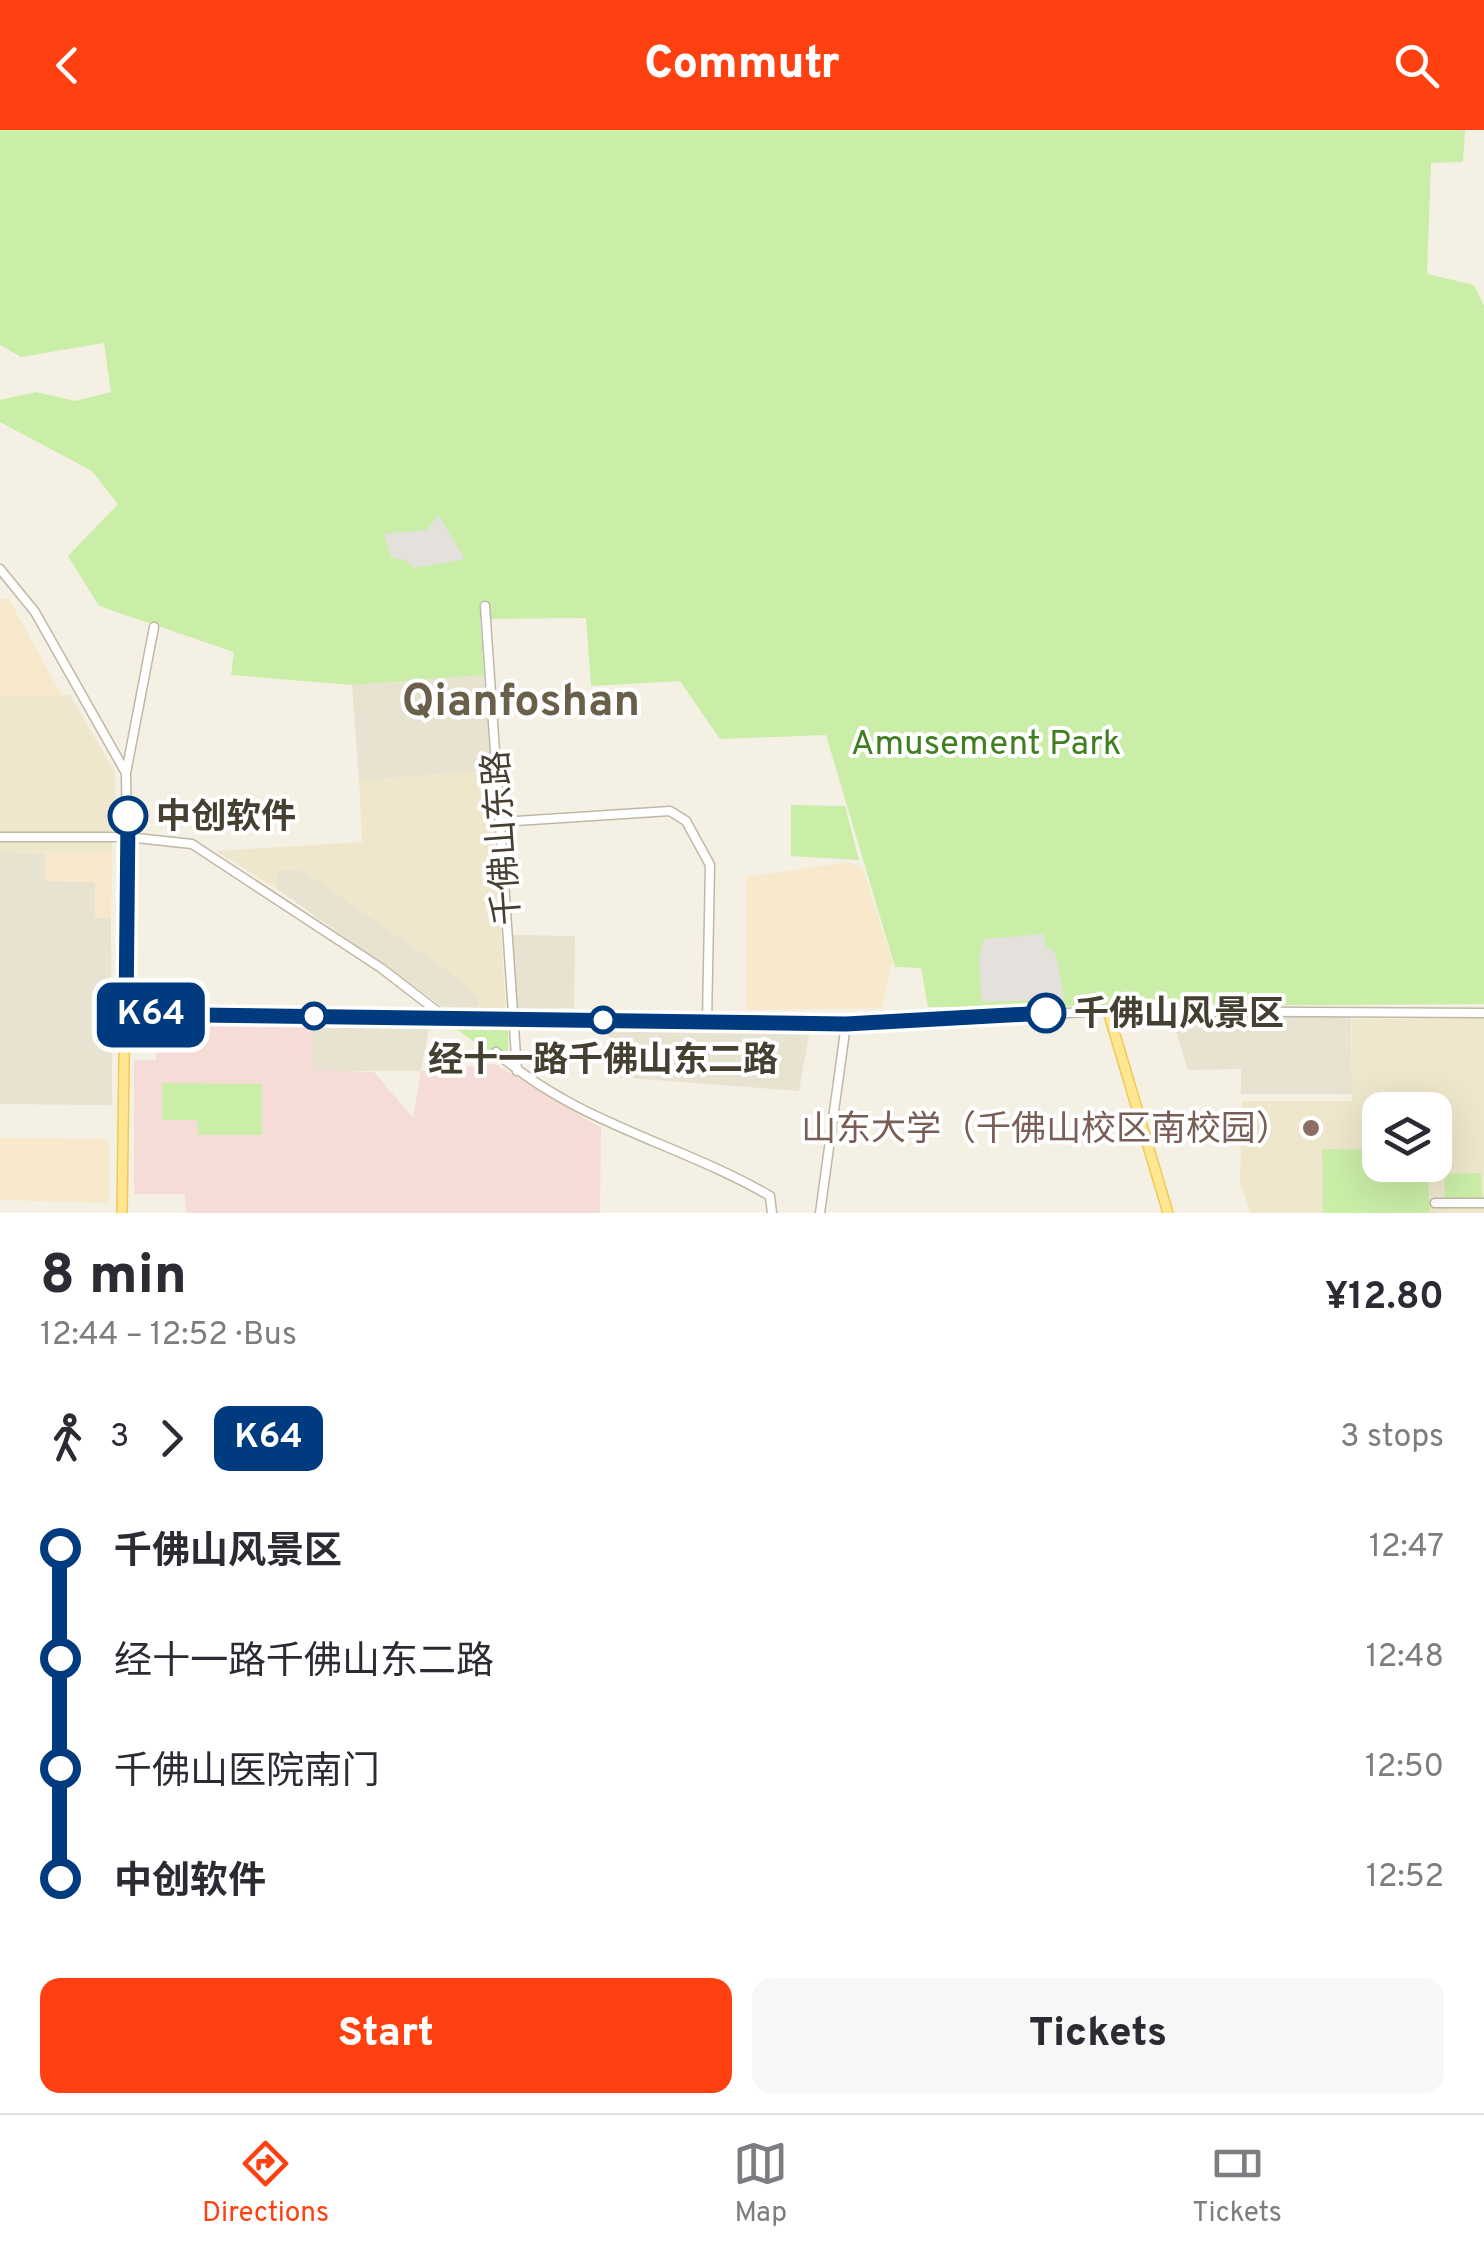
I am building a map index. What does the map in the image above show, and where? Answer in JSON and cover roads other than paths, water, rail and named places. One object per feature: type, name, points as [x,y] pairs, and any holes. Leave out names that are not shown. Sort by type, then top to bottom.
[{"type":"main road","points":[[122,1213],[128,838]]},
{"type":"main road","points":[[1108,1010],[1168,1213]]},
{"type":"street","points":[[0,569],[35,612],[126,772]]},
{"type":"street","name":"千佛山东路","points":[[485,606],[517,1071]]},
{"type":"street","points":[[128,838],[126,772],[154,627]]},
{"type":"street","points":[[500,822],[670,812],[686,821],[710,865],[707,1022]]},
{"type":"street","points":[[0,837],[128,838],[192,844],[382,968],[446,1018]]},
{"type":"street","points":[[126,1014],[846,1024],[1108,1010],[1484,1013]]},
{"type":"street","points":[[820,1213],[846,1024]]},
{"type":"street","points":[[496,1052],[543,1090],[741,1179],[770,1196],[772,1213]]},
{"type":"street","points":[[1435,1203],[1484,1203]]},
{"type":"place","name":"中创软件","points":[[128,816]]},
{"type":"place","name":"千佛山风景区","points":[[1046,1013]]},
{"type":"place","name":"经十一路千佛山东二路","points":[[603,1020]]},
{"type":"place","name":"山东大学（千佛山校区南校园）","points":[[1311,1128]]},
{"type":"district","name":"Qianfoshan","points":[[521,699]]},
{"type":"park label","name":"Amusement Park","points":[[986,742]]}]
